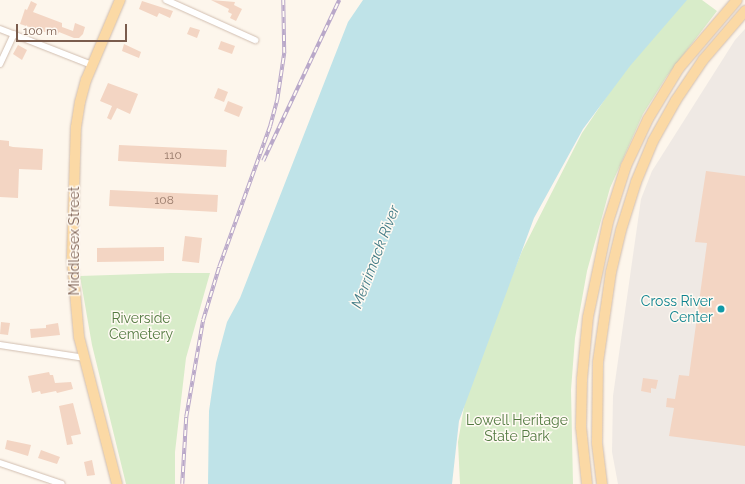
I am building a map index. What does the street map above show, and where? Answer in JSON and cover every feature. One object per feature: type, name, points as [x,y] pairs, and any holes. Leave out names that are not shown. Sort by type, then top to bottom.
[{"type":"main road","name":"Middlesex Street","points":[[117,484],[85,358],[75,309],[72,256],[76,128],[80,102],[92,65],[120,0]]},
{"type":"main road","points":[[587,484],[581,427],[582,379],[588,317],[608,222],[626,166],[648,119],[679,68],[737,0]]},
{"type":"main road","points":[[602,484],[597,443],[598,362],[611,272],[625,216],[636,182],[653,141],[676,100],[703,60],[745,11]]},
{"type":"street","points":[[166,0],[255,40]]},
{"type":"street","points":[[0,29],[92,65]]},
{"type":"street","points":[[0,64],[14,34]]},
{"type":"street","points":[[0,345],[85,358]]},
{"type":"street","points":[[0,463],[62,484]]},
{"type":"shaded area","points":[[745,29],[745,484],[618,484],[612,452],[613,396],[641,199],[652,171],[735,40]]},
{"type":"green space","name":"Lowell Heritage State Park","points":[[672,0],[702,0],[717,11],[667,76],[643,114],[610,188],[587,271],[575,338],[571,390],[573,484],[460,484],[458,442],[468,384],[522,251],[582,133]]},
{"type":"green space","name":"Riverside Cemetery","points":[[210,273],[186,358],[175,452],[175,484],[126,484],[92,345],[80,276]]},
{"type":"water","name":"Merrimack River","points":[[363,0],[687,0],[630,66],[583,129],[534,218],[459,421],[452,484],[208,484],[209,411],[216,363],[227,322],[240,298],[348,22]]},
{"type":"building","points":[[211,0],[235,2],[234,5],[242,9],[236,21],[230,18],[232,14],[228,12],[229,9]]},
{"type":"building","points":[[31,1],[37,4],[33,12],[62,23],[62,27],[73,31],[75,23],[85,27],[83,34],[79,38],[74,38],[59,32],[57,36],[20,24],[25,9],[27,10]]},
{"type":"building","points":[[142,1],[173,11],[170,18],[159,13],[157,17],[139,9]]},
{"type":"building","points":[[190,27],[200,30],[197,38],[187,34]]},
{"type":"building","points":[[221,41],[235,46],[232,54],[218,49]]},
{"type":"building","points":[[124,44],[141,52],[139,58],[122,51]]},
{"type":"building","points":[[18,45],[27,50],[22,60],[13,54]]},
{"type":"building","points":[[108,83],[138,94],[130,114],[117,108],[111,120],[107,118],[112,106],[100,101]]},
{"type":"building","points":[[218,88],[228,92],[224,102],[214,98]]},
{"type":"building","points":[[228,101],[243,107],[239,117],[224,111]]},
{"type":"building","points":[[0,140],[9,141],[9,146],[13,147],[43,149],[42,170],[19,169],[18,198],[0,197]]},
{"type":"building","points":[[119,145],[227,150],[226,167],[118,161]]},
{"type":"building","name":"Cross River Center","points":[[706,171],[745,176],[745,446],[669,436],[674,408],[666,407],[667,398],[675,399],[679,375],[689,376],[707,243],[695,242]]},
{"type":"building","points":[[110,190],[218,195],[217,212],[109,206]]},
{"type":"building","points":[[185,236],[202,238],[199,263],[182,261]]},
{"type":"building","points":[[164,247],[164,261],[97,262],[97,248]]},
{"type":"building","points":[[1,322],[10,323],[8,335],[0,334]]},
{"type":"building","points":[[58,323],[60,335],[31,338],[30,329],[46,328],[46,325]]},
{"type":"building","points":[[49,372],[50,375],[53,375],[55,383],[71,382],[73,389],[57,393],[56,391],[41,394],[40,391],[32,393],[28,376]]},
{"type":"building","points":[[643,378],[658,380],[656,389],[651,388],[651,393],[641,391]]},
{"type":"building","points":[[73,403],[81,434],[71,436],[73,444],[67,445],[59,406]]},
{"type":"building","points":[[7,440],[31,445],[28,456],[5,449]]},
{"type":"building","points":[[41,450],[60,457],[57,464],[38,458]]},
{"type":"building","points":[[92,460],[95,475],[87,476],[84,462]]},
{"type":"railway","points":[[182,484],[186,417],[203,320],[219,267],[270,126],[277,100],[284,53],[283,0]]},
{"type":"railway","points":[[263,161],[339,0]]},
{"type":"place","name":"Cross River Center","points":[[721,309]]}]
